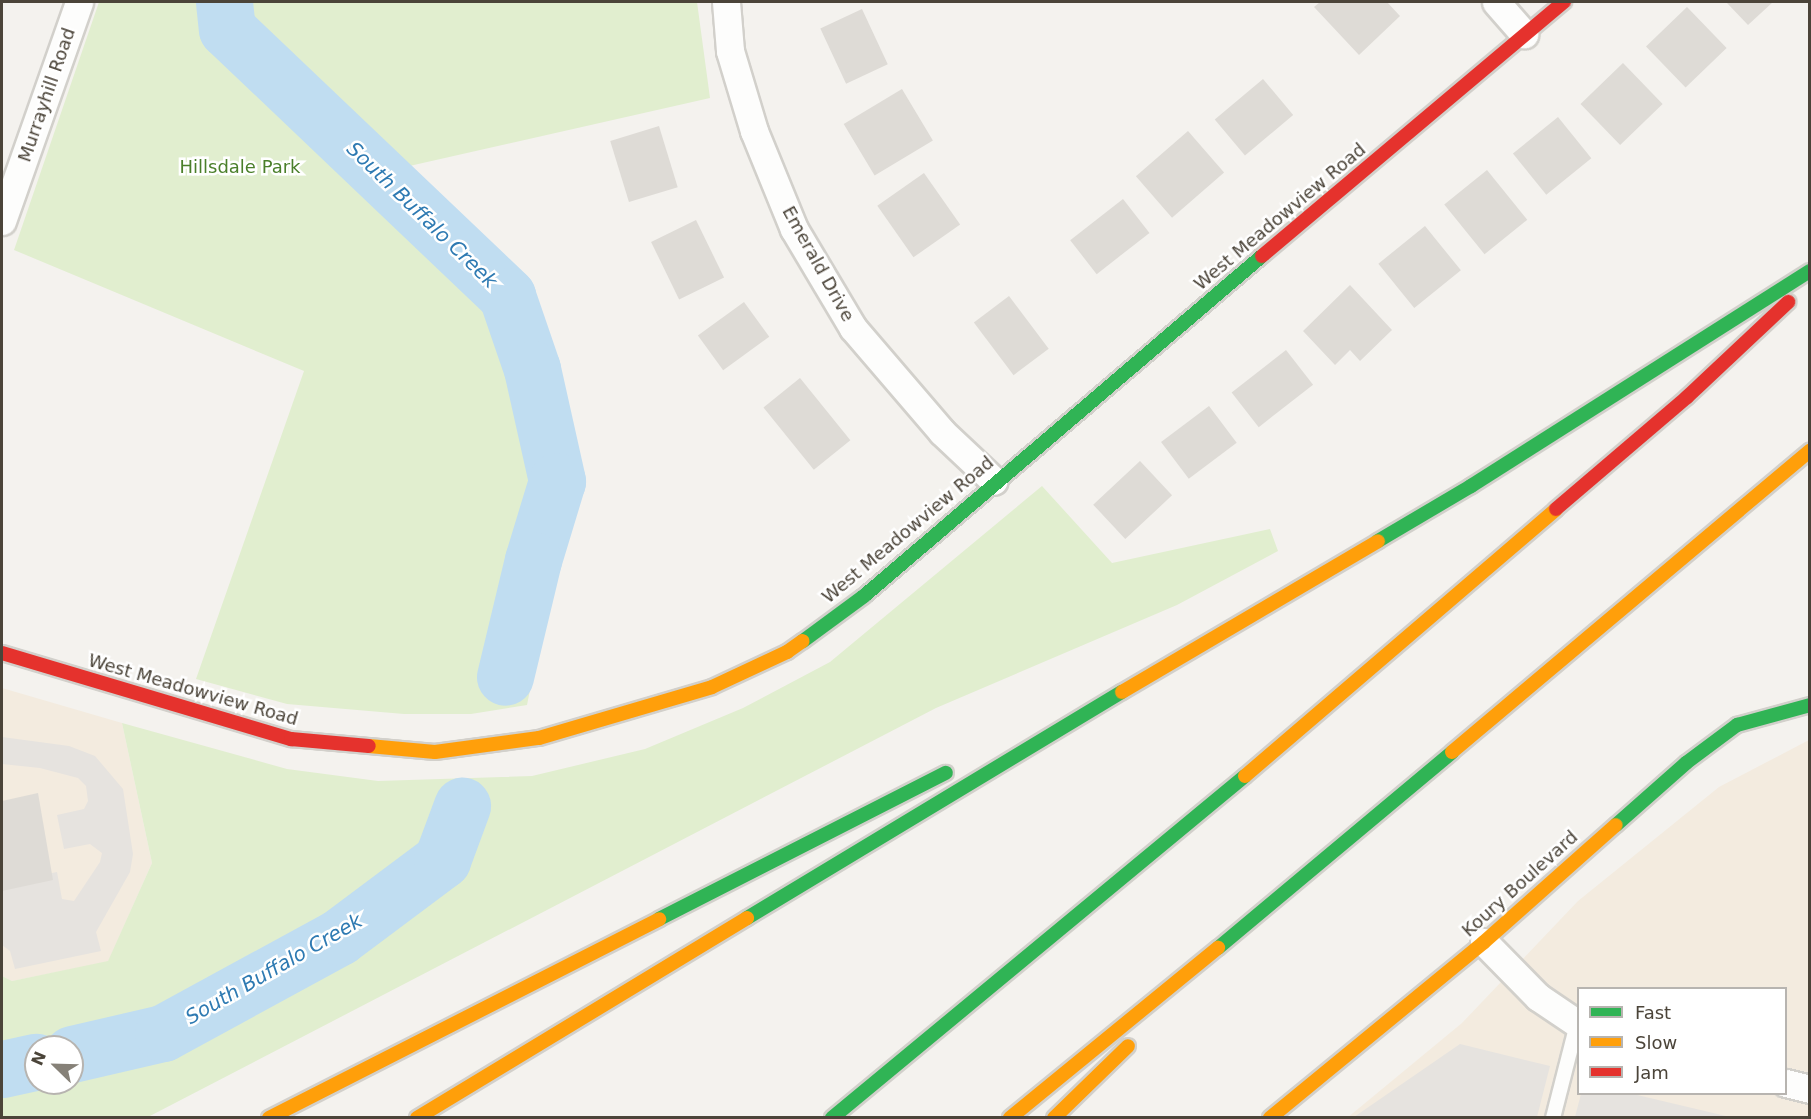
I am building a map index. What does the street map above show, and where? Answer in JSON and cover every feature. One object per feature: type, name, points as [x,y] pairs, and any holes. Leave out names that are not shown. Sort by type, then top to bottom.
[{"type":"main road","name":"West Meadowview Road","points":[[2,653],[291,739],[435,752],[540,738],[712,687],[787,651],[864,596],[994,481],[1564,2]]},
{"type":"main road","points":[[417,1118],[1199,645],[1471,486],[1809,271]]},
{"type":"main road","points":[[832,1118],[1264,760],[1687,397],[1809,283]]},
{"type":"main road","points":[[1010,1118],[1287,891],[1809,451]]},
{"type":"main road","points":[[1018,737],[1199,645]]},
{"type":"main road","name":"Koury Boulevard","points":[[1270,1118],[1484,942],[1624,815],[1737,725],[1809,705]]},
{"type":"main road","points":[[269,1118],[964,764]]},
{"type":"main road","points":[[1163,1012],[1287,891]]},
{"type":"main road","points":[[1054,1118],[1138,1037]]},
{"type":"street","name":"Murrayhill Road","points":[[2,221],[12,164],[79,2]]},
{"type":"street","name":"Emerald Drive","points":[[726,2],[733,62],[754,131],[794,229],[854,328],[942,432],[994,481]]},
{"type":"street","points":[[1496,2],[1524,34]]},
{"type":"street","points":[[1484,942],[1538,997],[1577,1023]]},
{"type":"street","points":[[1787,1084],[1809,1089]]},
{"type":"lane","points":[[1553,1118],[1577,1028]]},
{"type":"shaded area","points":[[2,688],[122,723],[152,863],[108,962],[12,981],[2,976]]},
{"type":"shaded area","points":[[2,737],[69,746],[95,756],[123,789],[133,854],[130,872],[96,932],[101,951],[15,969],[10,951],[2,945],[2,883],[57,872],[62,899],[74,901],[100,862],[102,853],[90,844],[64,849],[57,815],[84,809],[88,801],[86,786],[78,778],[40,768],[2,764]]},
{"type":"shaded area","points":[[1809,740],[1809,1117],[1347,1118],[1462,1023],[1578,901],[1719,787]]},
{"type":"shaded area","points":[[1460,1044],[1550,1066],[1537,1117],[1354,1117]]},
{"type":"shaded area","points":[[1581,1095],[1637,1095],[1730,1117],[1575,1117]]},
{"type":"green space","name":"Hillsdale Park","points":[[99,2],[697,2],[710,98],[405,167],[517,280],[560,391],[571,484],[527,705],[471,714],[404,714],[287,704],[196,679],[304,371],[14,250]]},
{"type":"green space","points":[[1042,486],[1112,563],[1270,529],[1278,551],[1177,605],[936,708],[148,1117],[2,1117],[2,976],[12,981],[108,961],[152,863],[122,723],[287,769],[378,781],[532,776],[645,749],[743,708],[830,662]]},
{"type":"building","points":[[1320,2],[1387,2],[1400,16],[1359,55],[1314,7]]},
{"type":"building","points":[[1726,2],[1773,2],[1748,25]]},
{"type":"building","points":[[1687,7],[1727,48],[1686,88],[1646,47]]},
{"type":"building","points":[[862,9],[888,64],[846,84],[820,28]]},
{"type":"building","points":[[1623,63],[1663,104],[1620,145],[1581,104]]},
{"type":"building","points":[[1263,79],[1293,115],[1245,155],[1215,119]]},
{"type":"building","points":[[902,89],[933,140],[875,175],[844,124]]},
{"type":"building","points":[[1558,117],[1591,158],[1546,195],[1513,154]]},
{"type":"building","points":[[659,126],[678,187],[629,202],[610,141]]},
{"type":"building","points":[[1188,131],[1224,173],[1172,218],[1136,176]]},
{"type":"building","points":[[1487,170],[1527,220],[1485,254],[1444,205]]},
{"type":"building","points":[[924,173],[960,225],[913,257],[877,206]]},
{"type":"building","points":[[1123,199],[1149,233],[1097,274],[1070,240]]},
{"type":"building","points":[[696,220],[724,278],[679,299],[651,242]]},
{"type":"building","points":[[1425,226],[1461,270],[1414,308],[1378,264]]},
{"type":"building","points":[[1350,285],[1392,330],[1360,361],[1350,350],[1335,365],[1303,331]]},
{"type":"building","points":[[1009,296],[1049,349],[1014,375],[974,322]]},
{"type":"building","points":[[744,302],[769,337],[723,370],[698,336]]},
{"type":"building","points":[[1286,350],[1313,385],[1259,427],[1232,392]]},
{"type":"building","points":[[800,378],[850,440],[814,470],[763,408]]},
{"type":"building","points":[[1209,406],[1237,443],[1189,479],[1161,442]]},
{"type":"building","points":[[1140,461],[1172,495],[1125,539],[1093,505]]},
{"type":"building","points":[[38,793],[53,880],[2,891],[2,801]]},
{"type":"waterway","name":"South Buffalo Creek","points":[[224,2],[227,29],[507,296],[532,369],[557,481],[533,560],[505,677]]},
{"type":"waterway","name":"South Buffalo Creek","points":[[84,1051],[163,1033],[339,937],[442,860],[462,806]]},
{"type":"waterway","name":"South Buffalo Creek","points":[[2,1069],[24,1064]]},
{"type":"traffic: fast","points":[[803,641],[864,596],[1262,256]]},
{"type":"traffic: fast","points":[[1378,541],[1471,486],[1810,271]]},
{"type":"traffic: fast","points":[[747,918],[1122,692]]},
{"type":"traffic: fast","points":[[1616,825],[1686,763],[1737,725],[1810,705]]},
{"type":"traffic: fast","points":[[1218,948],[1452,752]]},
{"type":"traffic: fast","points":[[659,919],[946,773]]},
{"type":"traffic: fast","points":[[832,1118],[1245,776]]},
{"type":"traffic: slow","points":[[1452,752],[1810,451]]},
{"type":"traffic: slow","points":[[1245,776],[1556,509]]},
{"type":"traffic: slow","points":[[1122,692],[1378,541]]},
{"type":"traffic: slow","points":[[369,746],[435,752],[539,738],[712,687],[787,652],[803,641]]},
{"type":"traffic: slow","points":[[1270,1118],[1484,942],[1616,825]]},
{"type":"traffic: slow","points":[[417,1118],[747,918]]},
{"type":"traffic: slow","points":[[269,1118],[659,919]]},
{"type":"traffic: slow","points":[[1010,1118],[1218,948]]},
{"type":"traffic: slow","points":[[1054,1118],[1128,1046]]},
{"type":"traffic: jam","points":[[1262,256],[1564,2]]},
{"type":"traffic: jam","points":[[1556,509],[1687,397],[1788,302]]},
{"type":"traffic: jam","points":[[2,653],[291,739],[369,746]]}]
